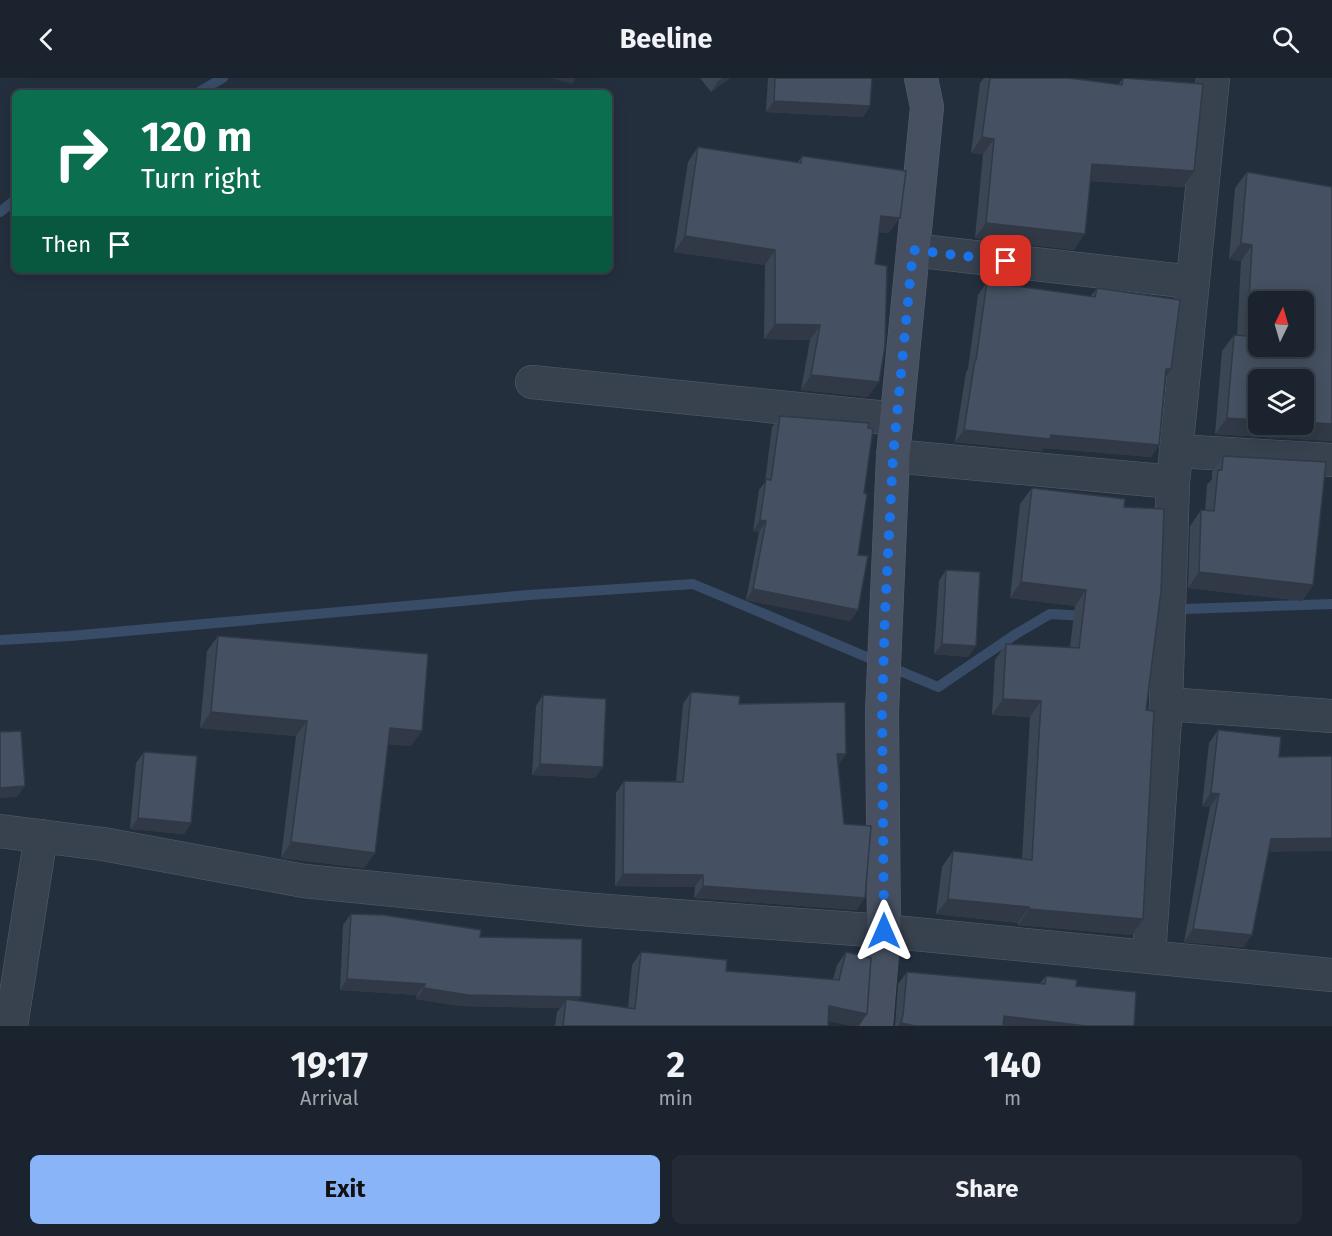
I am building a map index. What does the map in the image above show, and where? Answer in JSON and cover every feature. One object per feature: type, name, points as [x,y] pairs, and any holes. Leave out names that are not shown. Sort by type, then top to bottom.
[{"type":"street","points":[[876,1026],[884,931],[882,712],[885,614],[893,456],[927,107],[921,78]]},
{"type":"street","points":[[1149,956],[1166,704],[1175,466],[1213,78]]},
{"type":"street","points":[[913,250],[1192,282]]},
{"type":"street","points":[[532,382],[897,419]]},
{"type":"street","points":[[893,456],[1175,466],[1332,460]]},
{"type":"street","points":[[1166,704],[1332,716]]},
{"type":"street","points":[[0,831],[39,847],[103,844],[304,881],[593,910],[884,931],[1332,975]]},
{"type":"street","points":[[11,1026],[39,847]]},
{"type":"building","points":[[775,78],[872,78],[870,106],[774,101]]},
{"type":"building","points":[[990,78],[1068,78],[1122,85],[1123,78],[1203,84],[1194,171],[1092,164],[1085,234],[986,223],[994,139],[982,137]]},
{"type":"building","points":[[698,147],[801,163],[802,156],[906,171],[900,218],[881,216],[875,264],[887,266],[885,346],[879,382],[811,375],[820,325],[775,324],[775,250],[685,236]]},
{"type":"building","points":[[1247,172],[1332,187],[1332,424],[1314,423],[1314,369],[1248,369],[1248,419],[1227,418],[1234,335],[1247,336],[1248,318],[1248,357],[1314,357],[1314,291],[1249,291],[1252,245],[1241,243]]},
{"type":"building","points":[[987,282],[1095,297],[1097,288],[1180,300],[1171,369],[1166,369],[1159,445],[1051,435],[1050,439],[964,430]]},
{"type":"building","points":[[780,416],[869,423],[868,428],[873,429],[858,555],[868,556],[858,610],[753,589],[766,521],[760,520],[766,479],[771,480]]},
{"type":"building","points":[[1223,456],[1326,462],[1313,585],[1199,572],[1201,510],[1214,511],[1218,470],[1222,470]]},
{"type":"building","points":[[1032,488],[1125,499],[1124,507],[1164,509],[1161,591],[1146,710],[1154,711],[1143,919],[948,899],[953,851],[1032,860],[1041,701],[1003,699],[1006,644],[1079,648],[1086,590],[1021,582]]},
{"type":"building","points":[[946,570],[980,572],[976,646],[942,644]]},
{"type":"building","points":[[218,636],[428,654],[422,731],[390,728],[375,853],[291,842],[307,721],[211,712]]},
{"type":"building","points":[[691,692],[740,696],[739,704],[845,702],[846,754],[837,754],[844,824],[871,826],[865,898],[703,886],[703,875],[623,874],[624,781],[683,782]]},
{"type":"building","points":[[543,695],[606,699],[603,767],[540,764]]},
{"type":"building","points":[[1218,730],[1281,737],[1279,757],[1332,756],[1332,838],[1271,839],[1252,935],[1193,929],[1219,794],[1211,793]]},
{"type":"building","points":[[21,731],[25,786],[0,788],[0,732]]},
{"type":"building","points":[[144,752],[197,756],[191,823],[138,818]]},
{"type":"building","points":[[351,914],[384,915],[481,930],[480,937],[582,939],[581,997],[468,995],[424,988],[425,984],[347,979]]},
{"type":"building","points":[[641,952],[727,960],[726,971],[839,980],[846,952],[871,958],[867,1014],[829,1006],[828,1026],[563,1026],[566,999],[635,1009]]},
{"type":"building","points":[[907,972],[1045,984],[1046,976],[1077,980],[1076,986],[1136,992],[1134,1026],[1086,1026],[1004,1016],[1003,1026],[915,1026],[901,1023]]},
{"type":"waterway","points":[[202,90],[223,78]]},
{"type":"waterway","points":[[0,212],[12,202]]},
{"type":"waterway","points":[[0,640],[70,636],[529,595],[693,584],[938,687],[1016,634],[1050,614],[1088,616]]},
{"type":"waterway","points":[[1184,609],[1332,604]]},
{"type":"route","points":[[884,931],[882,712],[885,614],[893,456],[913,250],[1006,261]]}]
